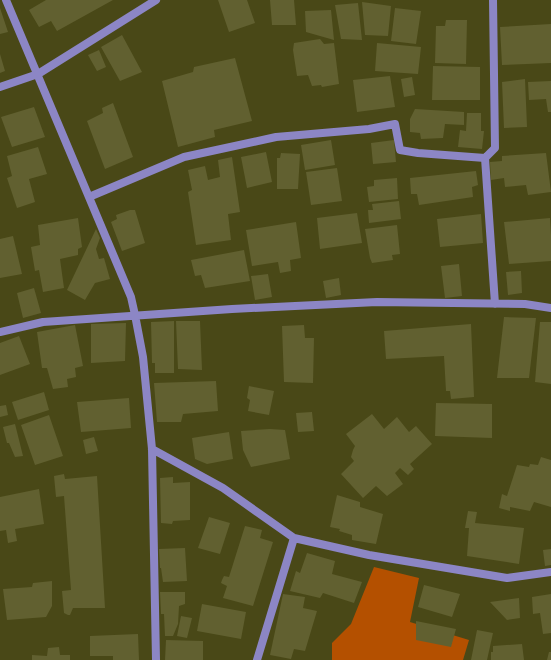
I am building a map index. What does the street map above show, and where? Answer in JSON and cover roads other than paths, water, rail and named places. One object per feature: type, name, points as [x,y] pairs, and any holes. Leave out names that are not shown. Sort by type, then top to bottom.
[{"type":"street","points":[[6,0],[131,297],[143,357],[152,449],[156,660]]},
{"type":"street","points":[[0,87],[38,74],[156,0]]},
{"type":"street","points":[[493,0],[495,148],[485,158],[495,304]]},
{"type":"street","points":[[89,197],[184,157],[276,137],[370,129],[395,124],[400,150],[418,153],[485,158]]},
{"type":"street","points":[[0,332],[43,322],[232,309],[377,302],[525,304],[551,308]]},
{"type":"street","points":[[152,449],[223,488],[294,538],[369,555],[507,578],[551,572]]},
{"type":"street","points":[[257,660],[294,538]]}]
